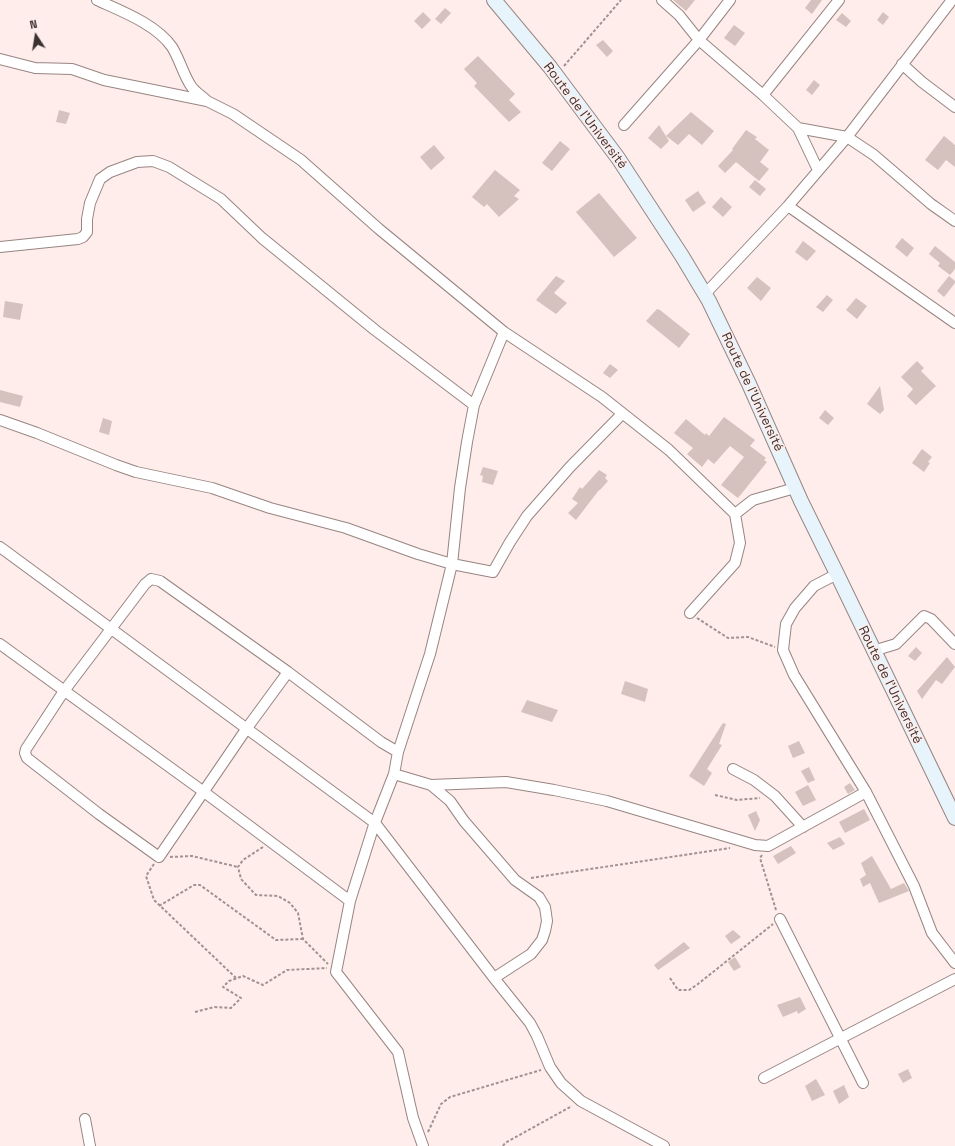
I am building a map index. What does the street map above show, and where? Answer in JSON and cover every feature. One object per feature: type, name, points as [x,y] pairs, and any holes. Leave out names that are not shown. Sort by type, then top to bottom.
[{"type":"street","points":[[96,0],[125,12],[163,37],[171,47],[192,87],[207,101]]},
{"type":"street","name":"Route de l'Université","points":[[494,0],[556,75],[618,158],[705,294],[750,384],[795,488],[955,818]]},
{"type":"street","points":[[662,0],[679,15],[699,40],[763,95],[798,128],[818,170]]},
{"type":"street","points":[[624,125],[699,40],[730,0]]},
{"type":"street","points":[[763,95],[839,0]]},
{"type":"street","points":[[705,294],[788,206],[847,137],[952,0]]},
{"type":"street","points":[[0,59],[35,68],[72,69],[104,80],[207,101],[233,114],[301,160],[380,229],[504,332],[602,397],[669,450],[735,514],[740,543],[735,562],[690,613]]},
{"type":"street","points":[[902,64],[922,82],[955,107]]},
{"type":"street","points":[[798,128],[847,137],[874,155],[931,204],[955,221]]},
{"type":"street","points":[[0,247],[78,239],[83,237],[87,232],[87,219],[90,203],[100,179],[110,172],[137,162],[153,160],[169,167],[221,199],[262,238],[375,330],[474,405]]},
{"type":"street","points":[[788,206],[955,323]]},
{"type":"street","points":[[422,1145],[413,1118],[398,1052],[336,972],[350,901],[376,822],[394,774],[398,752],[430,654],[452,564],[460,488],[474,405],[504,332]]},
{"type":"street","points":[[0,420],[116,466],[136,472],[212,488],[270,508],[346,528],[418,554],[452,564],[494,572],[510,542],[527,516],[570,467],[622,414]]},
{"type":"street","points":[[735,514],[753,500],[795,488]]},
{"type":"street","points":[[0,547],[376,822],[494,978],[530,1023],[550,1067],[561,1083],[581,1101],[664,1146]]},
{"type":"street","points":[[838,574],[814,586],[795,608],[786,624],[783,650],[794,675],[866,792],[914,886],[932,933],[955,963]]},
{"type":"street","points":[[288,672],[247,728],[158,857],[99,814],[27,758],[25,753],[26,749],[64,691],[110,628],[145,584],[152,579],[160,580],[288,672],[381,742],[398,752]]},
{"type":"street","points":[[874,651],[896,644],[924,616],[931,619],[955,644]]},
{"type":"street","points":[[0,644],[204,792],[350,901]]},
{"type":"street","points":[[733,769],[754,780],[775,796],[803,827]]},
{"type":"street","points":[[394,774],[431,785],[506,782],[554,790],[607,801],[755,845],[768,846],[866,792]]},
{"type":"street","points":[[431,785],[450,801],[464,821],[515,880],[539,897],[545,907],[547,921],[542,940],[531,954],[494,978]]},
{"type":"street","points":[[780,919],[863,1083]]},
{"type":"street","points":[[764,1078],[955,979]]},
{"type":"street","points":[[85,1119],[90,1146]]},
{"type":"path","points":[[556,75],[621,0]]},
{"type":"path","points":[[690,613],[728,638],[748,637],[783,650]]},
{"type":"path","points":[[714,795],[737,800],[775,796]]},
{"type":"path","points":[[195,1012],[214,1007],[231,1008],[241,998],[223,987],[229,981],[236,978],[243,976],[263,985],[287,970],[332,968],[303,939],[298,913],[290,903],[278,896],[256,895],[241,879],[238,867],[243,860],[267,845]]},
{"type":"path","points":[[670,978],[678,990],[689,990],[780,919],[770,894],[760,858],[768,846]]},
{"type":"path","points":[[515,880],[732,848]]},
{"type":"path","points":[[236,978],[159,906],[154,900],[146,876],[158,857],[192,856],[238,867]]},
{"type":"path","points":[[159,906],[194,884],[200,885],[276,940],[303,939]]},
{"type":"path","points":[[422,1145],[441,1104],[450,1097],[550,1067]]},
{"type":"path","points":[[503,1146],[505,1143],[581,1101]]},
{"type":"building","points":[[673,0],[695,0],[686,11]]},
{"type":"building","points":[[811,0],[822,0],[812,14],[805,8]]},
{"type":"building","points":[[445,8],[451,13],[441,24],[435,19]]},
{"type":"building","points":[[423,12],[431,20],[422,29],[414,21]]},
{"type":"building","points":[[883,12],[889,17],[883,25],[877,20]]},
{"type":"building","points":[[842,13],[851,21],[846,27],[836,20]]},
{"type":"building","points":[[734,25],[745,33],[735,46],[724,38]]},
{"type":"building","points":[[603,40],[613,51],[607,57],[596,45]]},
{"type":"building","points":[[478,56],[515,94],[509,100],[521,112],[509,122],[474,86],[477,83],[464,69]]},
{"type":"building","points":[[814,80],[820,85],[812,95],[806,90]]},
{"type":"building","points":[[59,110],[70,113],[66,124],[56,122]]},
{"type":"building","points":[[691,112],[714,131],[702,145],[689,134],[678,145],[666,136]]},
{"type":"building","points":[[659,125],[669,141],[661,149],[648,138]]},
{"type":"building","points":[[746,130],[757,137],[755,139],[769,150],[760,162],[769,169],[759,181],[736,162],[725,173],[718,166],[733,150],[732,149]]},
{"type":"building","points":[[944,136],[955,145],[955,167],[946,160],[938,170],[925,160]]},
{"type":"building","points":[[560,141],[570,149],[552,171],[542,163]]},
{"type":"building","points":[[434,145],[445,158],[431,170],[420,157]]},
{"type":"building","points":[[495,170],[520,190],[514,196],[519,199],[499,217],[487,204],[484,207],[472,197]]},
{"type":"building","points":[[755,180],[766,189],[760,196],[749,187]]},
{"type":"building","points":[[698,191],[706,203],[693,212],[685,200]]},
{"type":"building","points":[[599,193],[637,238],[614,257],[576,212]]},
{"type":"building","points":[[721,197],[732,207],[723,217],[712,207]]},
{"type":"building","points":[[902,238],[914,248],[907,257],[895,247]]},
{"type":"building","points":[[803,241],[816,251],[807,261],[795,252]]},
{"type":"building","points":[[935,246],[955,262],[955,269],[950,275],[938,266],[940,263],[929,254]]},
{"type":"building","points":[[556,276],[565,281],[554,293],[567,303],[556,314],[536,300]]},
{"type":"building","points":[[949,276],[955,281],[955,283],[944,297],[937,291]]},
{"type":"building","points":[[757,277],[771,288],[761,301],[747,288]]},
{"type":"building","points":[[827,295],[833,300],[823,312],[816,307]]},
{"type":"building","points":[[856,298],[867,306],[857,319],[846,310]]},
{"type":"building","points":[[5,301],[23,304],[20,320],[3,317]]},
{"type":"building","points":[[657,309],[690,334],[679,348],[646,321]]},
{"type":"building","points":[[917,361],[924,368],[921,371],[936,386],[916,405],[907,396],[913,389],[901,377]]},
{"type":"building","points":[[610,364],[618,370],[610,378],[603,373]]},
{"type":"building","points":[[880,386],[884,410],[880,414],[867,404]]},
{"type":"building","points":[[0,390],[23,396],[20,407],[0,402]]},
{"type":"building","points":[[825,410],[834,418],[828,425],[819,418]]},
{"type":"building","points":[[724,417],[755,440],[750,446],[766,458],[764,460],[767,462],[738,498],[721,485],[744,457],[730,446],[714,464],[708,459],[702,467],[687,454],[693,448],[674,433],[686,419],[705,435],[706,433],[709,436]]},
{"type":"building","points":[[103,418],[112,421],[109,435],[99,432]]},
{"type":"building","points":[[922,449],[932,457],[924,472],[912,463]]},
{"type":"building","points":[[483,467],[498,471],[493,485],[482,482],[483,476],[480,475]]},
{"type":"building","points":[[599,470],[607,475],[605,478],[608,481],[599,490],[576,520],[568,513],[578,503],[572,499],[580,487],[582,489]]},
{"type":"building","points":[[916,647],[922,653],[915,661],[908,656]]},
{"type":"building","points":[[947,657],[955,667],[942,684],[936,680],[922,699],[917,691]]},
{"type":"building","points":[[625,681],[648,689],[645,702],[621,694]]},
{"type":"building","points":[[527,700],[558,710],[552,722],[521,712]]},
{"type":"building","points":[[723,723],[726,724],[719,744],[722,745],[707,769],[712,773],[704,786],[689,776]]},
{"type":"building","points":[[799,741],[805,753],[793,758],[788,746]]},
{"type":"building","points":[[809,767],[815,780],[808,783],[801,771]]},
{"type":"building","points":[[850,783],[855,790],[848,794],[844,787]]},
{"type":"building","points":[[808,785],[816,800],[803,806],[795,792]]},
{"type":"building","points":[[864,809],[870,820],[845,833],[839,822]]},
{"type":"building","points":[[756,811],[760,820],[755,831],[748,815]]},
{"type":"building","points":[[840,837],[845,844],[833,850],[827,843]]},
{"type":"building","points":[[791,846],[796,853],[778,864],[773,856]]},
{"type":"building","points":[[872,856],[891,889],[904,883],[909,891],[879,903],[870,883],[863,887],[860,879],[866,875],[861,863]]},
{"type":"building","points":[[733,930],[741,937],[731,944],[725,936]]},
{"type":"building","points":[[684,942],[690,948],[658,970],[654,965]]},
{"type":"building","points":[[735,957],[741,967],[734,971],[728,962]]},
{"type":"building","points":[[800,997],[806,1009],[798,1014],[797,1011],[783,1017],[777,1005]]},
{"type":"building","points":[[908,1069],[912,1078],[903,1083],[898,1074]]},
{"type":"building","points":[[816,1079],[825,1095],[812,1101],[805,1086]]},
{"type":"building","points":[[844,1085],[849,1097],[839,1104],[833,1091]]}]
